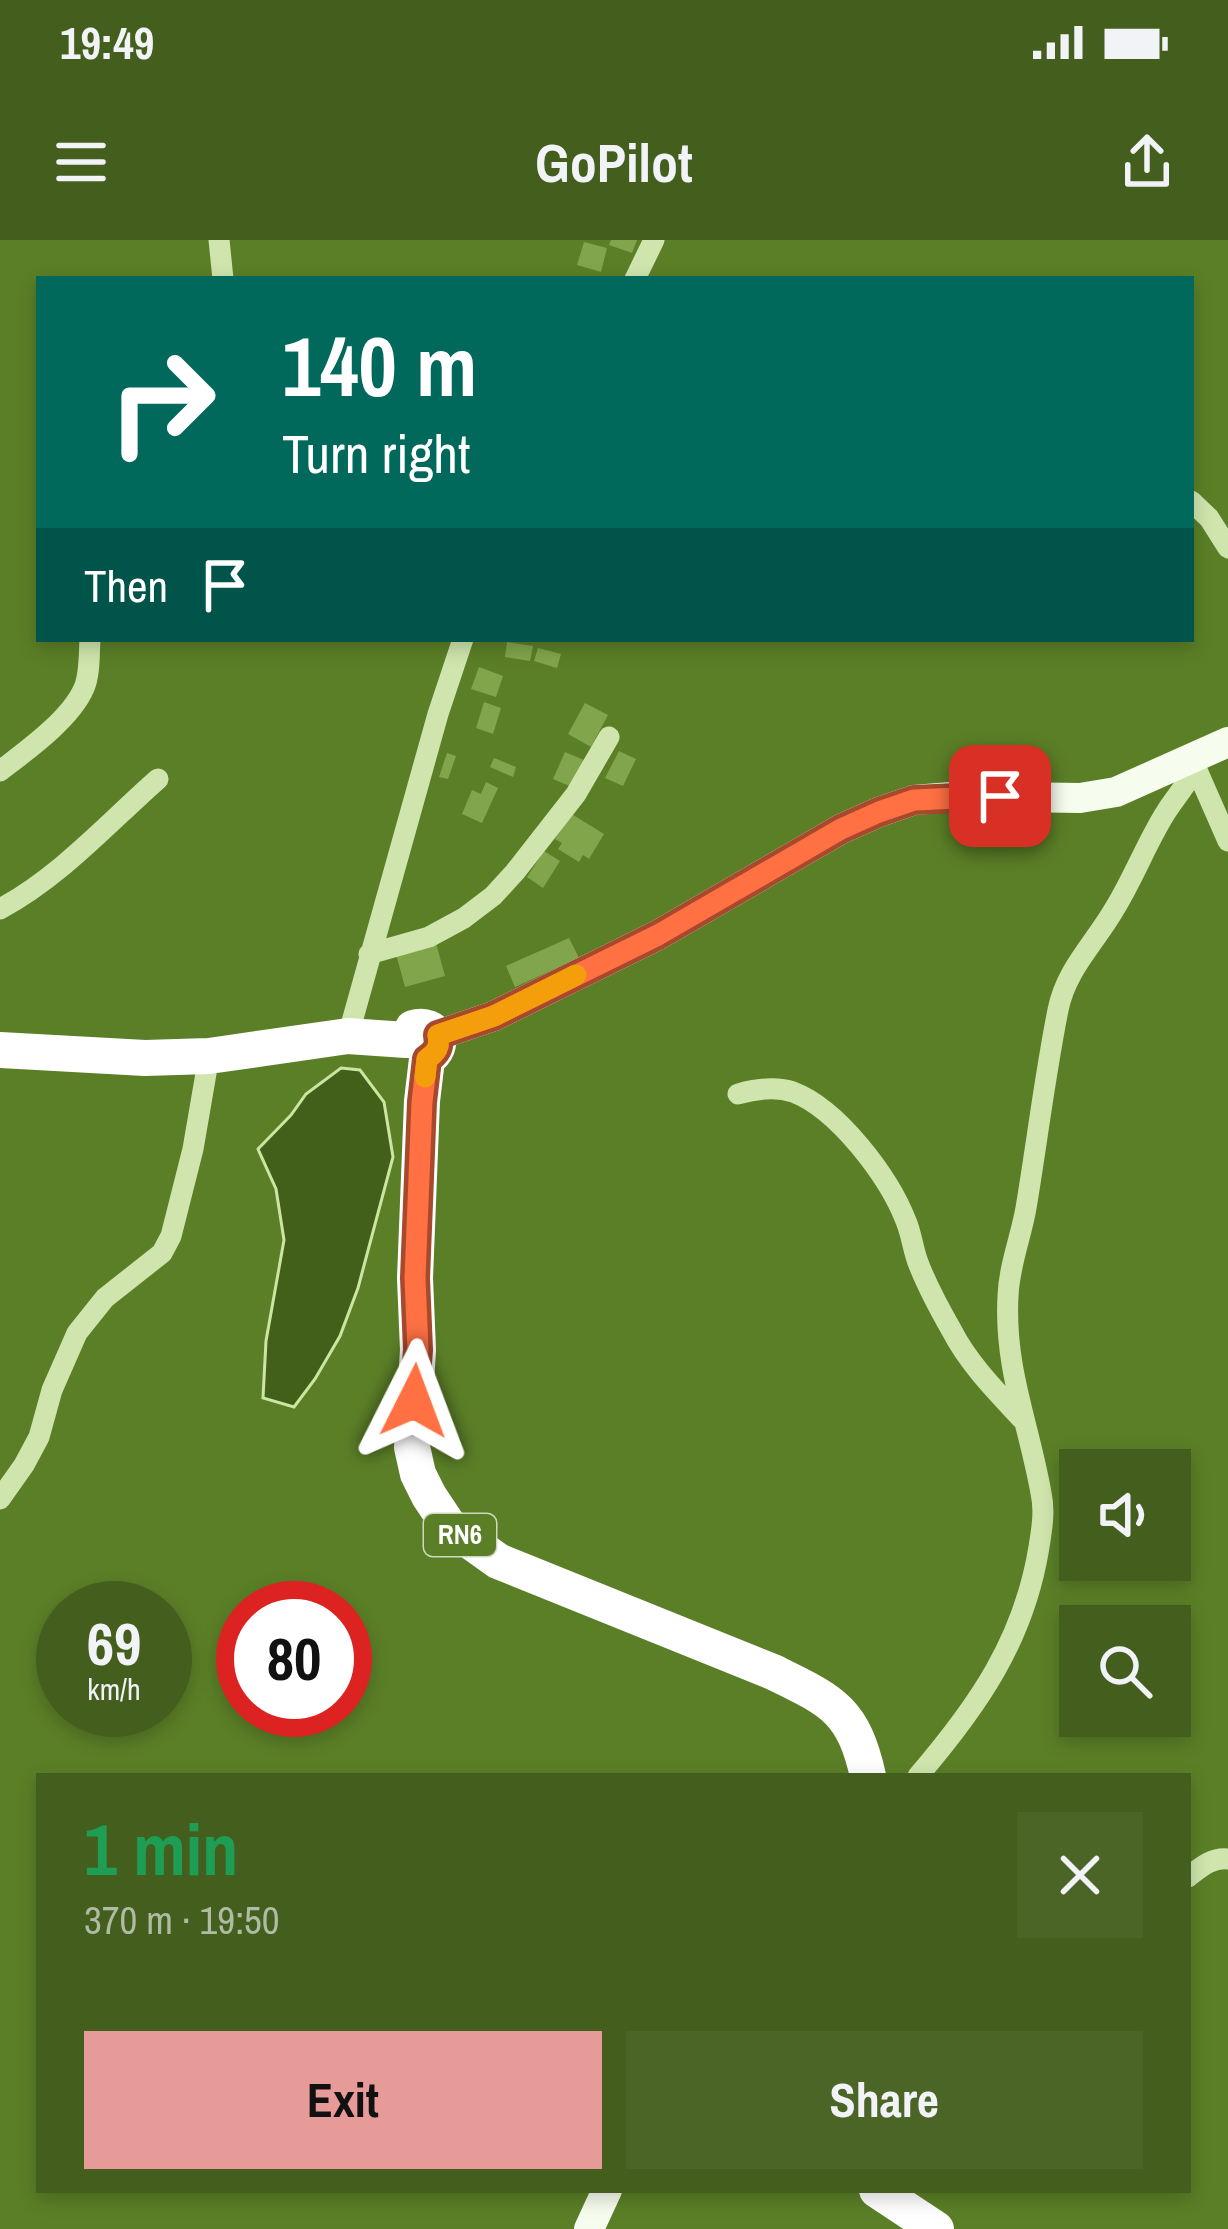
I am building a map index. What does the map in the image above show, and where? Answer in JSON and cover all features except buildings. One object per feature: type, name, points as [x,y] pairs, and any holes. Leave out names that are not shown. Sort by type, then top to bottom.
[{"type":"highway","points":[[0,1050],[145,1058],[208,1056],[348,1036],[424,1045]]},
{"type":"highway","name":"RN6","points":[[424,1045],[412,1447],[429,1496],[449,1526],[498,1561],[816,1693],[842,1713],[860,1740],[867,1773]]},
{"type":"highway","points":[[882,2193],[936,2229]]},
{"type":"main road","points":[[424,1045],[658,935],[841,829],[879,812],[914,800],[1080,798],[1116,792],[1197,762],[1228,742]]},
{"type":"main road","points":[[589,2229],[606,2193]]},
{"type":"street","points":[[218,240],[223,276]]},
{"type":"street","points":[[636,276],[654,240]]},
{"type":"street","points":[[1194,504],[1228,548]]},
{"type":"street","points":[[0,771],[38,743],[75,703],[85,687],[90,642]]},
{"type":"street","points":[[348,1036],[462,642]]},
{"type":"street","points":[[369,954],[429,937],[493,896],[576,794],[609,737]]},
{"type":"street","points":[[1197,762],[1228,841]]},
{"type":"street","points":[[920,1773],[999,1667],[1021,1619],[1035,1568],[1043,1519],[1040,1487],[1010,1360],[1007,1298],[1062,990],[1115,909],[1197,762]]},
{"type":"street","points":[[0,908],[62,865],[158,779]]},
{"type":"street","points":[[0,1499],[39,1437],[52,1390],[77,1333],[106,1298],[162,1253],[171,1236],[193,1149],[208,1056]]},
{"type":"street","points":[[738,1094],[760,1088],[791,1091],[826,1111],[854,1142],[884,1178],[906,1220],[918,1263],[955,1338],[1022,1420]]},
{"type":"street","points":[[1191,1874],[1220,1858],[1228,1859]]},
{"type":"shaded area","points":[[341,1068],[360,1070],[384,1102],[393,1157],[358,1288],[340,1336],[294,1407],[263,1398],[266,1341],[284,1240],[276,1189],[258,1149],[306,1094]]},
{"type":"slow traffic","points":[[425,1077],[427,1059],[440,1045],[438,1035],[494,1016],[576,975]]},
{"type":"route","points":[[414,1401],[422,1102],[427,1059],[440,1045],[438,1035],[494,1016],[658,935],[841,829],[879,812],[914,800],[1000,796]]}]
